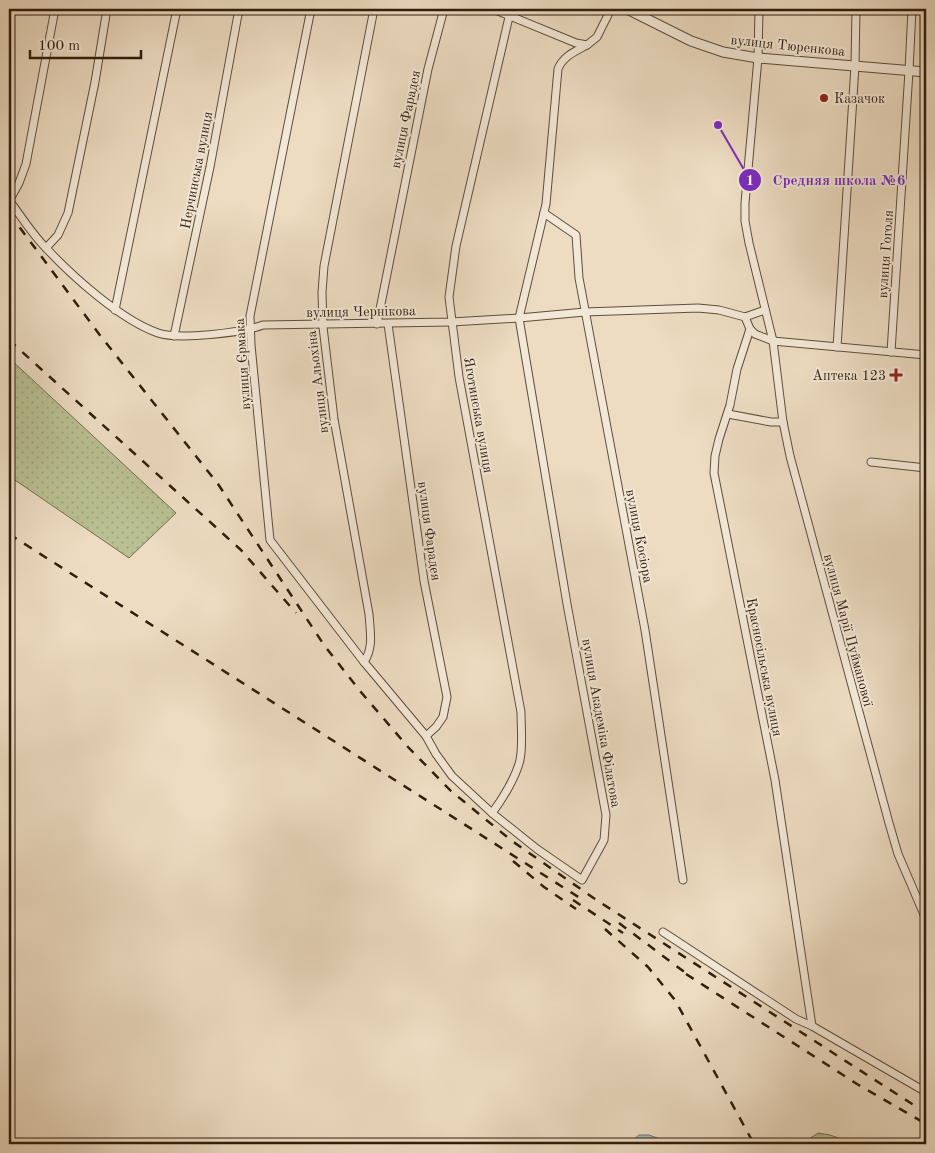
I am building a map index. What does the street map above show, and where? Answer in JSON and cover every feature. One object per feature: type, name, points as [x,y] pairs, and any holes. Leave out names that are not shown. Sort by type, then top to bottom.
[{"type":"street","points":[[9,201],[26,164],[55,9]]},
{"type":"street","points":[[46,248],[58,235],[68,213],[95,82],[107,9]]},
{"type":"street","points":[[115,310],[177,9]]},
{"type":"street","name":"Нерчинська вулиця","points":[[174,336],[210,167],[239,9]]},
{"type":"street","name":"вулиця Єрмака","points":[[310,9],[252,304],[250,330],[270,540],[364,662]]},
{"type":"street","name":"вулиця Альохіна","points":[[364,662],[369,653],[371,642],[369,614],[334,420],[323,323],[322,292],[324,266],[374,9]]},
{"type":"street","name":"вулиця Фарадея","points":[[377,324],[426,79],[444,9]]},
{"type":"street","points":[[493,9],[576,43],[587,45]]},
{"type":"street","points":[[519,318],[544,213],[556,80],[561,62],[597,37],[611,9]]},
{"type":"street","name":"вулиця Тюренкова","points":[[627,9],[722,52],[758,58],[926,72]]},
{"type":"street","points":[[759,9],[758,58],[745,221],[773,341]]},
{"type":"street","points":[[837,347],[855,66],[856,9]]},
{"type":"street","name":"вулиця Гоголя","points":[[891,352],[912,9]]},
{"type":"street","name":"Яготинська вулиця","points":[[492,813],[520,762],[522,743],[521,712],[459,376],[448,297],[456,246],[509,17]]},
{"type":"street","name":"вулиця Чернікова","points":[[9,201],[46,248],[76,277],[115,310],[157,332],[174,336],[250,330],[263,325],[451,322],[585,312],[698,308],[719,310],[744,317]]},
{"type":"street","name":"вулиця Косіора","points":[[544,213],[576,235],[577,262],[585,312],[645,630],[683,880]]},
{"type":"street","points":[[765,310],[744,317],[755,334],[773,341],[926,355]]},
{"type":"street","name":"вулиця Академіка Філатова","points":[[364,662],[426,736],[452,776],[492,813],[537,849],[582,880],[604,840],[606,810],[565,594],[519,318]]},
{"type":"street","name":"вулиця Фарадея","points":[[388,324],[424,581],[446,697],[443,716],[436,727],[426,736]]},
{"type":"street","name":"Красносільська вулиця","points":[[750,329],[736,369],[728,414],[715,456],[714,473],[775,780],[812,1026]]},
{"type":"street","name":"вулиця Марії Пуйманової","points":[[773,341],[782,422],[790,456],[886,815],[898,854],[926,919]]},
{"type":"street","points":[[728,414],[771,422],[782,422]]},
{"type":"street","points":[[871,462],[926,468]]},
{"type":"street","points":[[926,600],[926,769]]},
{"type":"street","points":[[663,932],[796,1018],[926,1092]]},
{"type":"green space","points":[[9,358],[176,513],[129,558],[9,476]]},
{"type":"green space","points":[[818,1133],[830,1135],[855,1144],[806,1144],[809,1139]]},
{"type":"water","points":[[639,1135],[649,1135],[674,1144],[628,1144]]},
{"type":"railway","points":[[9,213],[99,334],[218,484],[324,645],[408,747],[451,791],[512,841],[595,899],[926,1113]]},
{"type":"railway","points":[[9,340],[241,550],[296,613]]},
{"type":"railway","points":[[9,534],[583,900]]},
{"type":"railway","points":[[513,861],[544,887],[576,909]]},
{"type":"railway","points":[[573,900],[623,933]]},
{"type":"railway","points":[[619,923],[691,977]]},
{"type":"railway","points":[[605,929],[648,967],[675,1000],[754,1144]]},
{"type":"railway","points":[[686,974],[857,1084],[926,1124]]},
{"type":"place","name":"Казачок","points":[[824,98]]},
{"type":"place","name":"Средняя школа №6","points":[[718,125]]},
{"type":"place","name":"Аптека 123","points":[[896,375]]}]
